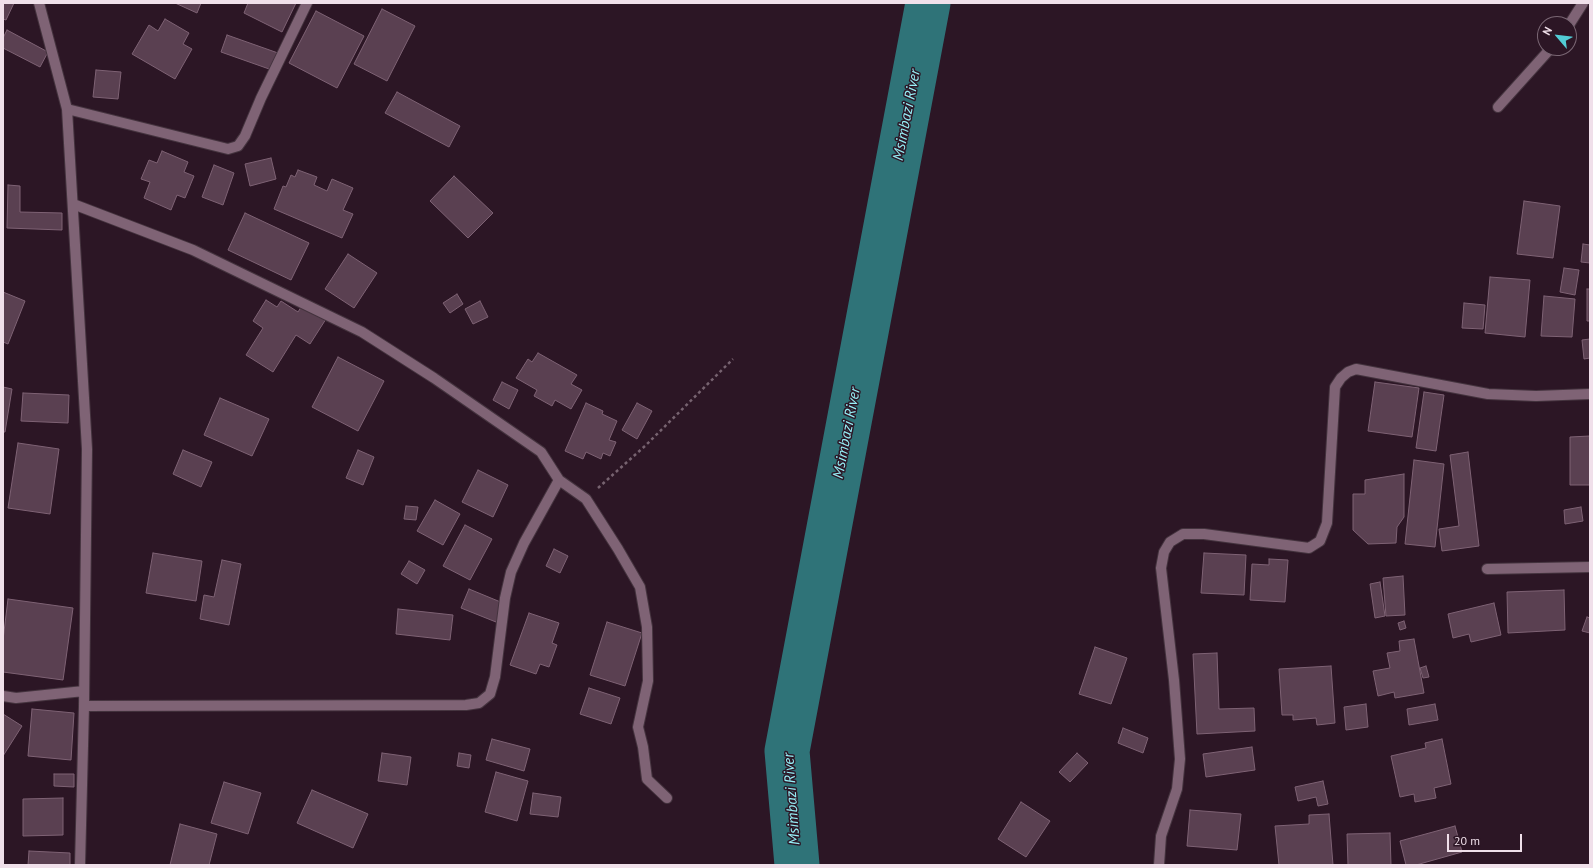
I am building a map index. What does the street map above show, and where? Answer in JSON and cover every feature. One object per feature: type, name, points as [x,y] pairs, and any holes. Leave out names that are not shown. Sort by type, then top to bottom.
[{"type":"street","points":[[39,3],[67,109],[87,450],[84,706],[80,865]]},
{"type":"street","points":[[67,109],[228,149],[238,146],[245,136],[261,98],[307,3]]},
{"type":"street","points":[[1575,16],[1583,3]]},
{"type":"street","points":[[1498,107],[1544,56]]},
{"type":"street","points":[[73,204],[193,250],[362,332],[434,378],[541,452],[559,480],[586,499],[640,586],[647,627],[648,681],[638,727],[643,747],[647,779],[667,798]]},
{"type":"street","points":[[1159,865],[1161,836],[1177,789],[1180,759],[1174,680],[1161,568],[1164,552],[1170,542],[1183,534],[1204,534],[1309,548],[1320,541],[1327,523],[1335,387],[1341,378],[1348,372],[1356,369],[1488,394],[1536,396],[1590,394]]},
{"type":"street","points":[[84,706],[479,704],[490,694],[495,677],[505,598],[511,572],[524,543],[559,480]]},
{"type":"street","points":[[1487,569],[1590,567]]},
{"type":"street","points":[[3,696],[16,698],[84,691]]},
{"type":"path","points":[[586,499],[645,446],[733,359]]},
{"type":"building","points":[[3,3],[14,3],[6,20],[3,19]]},
{"type":"building","points":[[175,3],[201,3],[197,13]]},
{"type":"building","points":[[248,3],[296,3],[282,32],[244,13]]},
{"type":"building","points":[[382,9],[415,26],[387,81],[354,64]]},
{"type":"building","points":[[316,11],[364,36],[337,88],[289,63]]},
{"type":"building","points":[[165,19],[189,33],[183,44],[192,49],[175,79],[132,54],[149,25],[158,31]]},
{"type":"building","points":[[7,30],[48,52],[40,67],[3,48],[3,38]]},
{"type":"building","points":[[227,35],[278,53],[272,70],[221,52]]},
{"type":"building","points":[[96,70],[121,72],[118,99],[93,97]]},
{"type":"building","points":[[397,92],[460,126],[449,147],[385,113]]},
{"type":"building","points":[[162,151],[188,162],[184,172],[194,176],[185,198],[177,195],[171,210],[144,198],[150,182],[141,179],[149,160],[157,163]]},
{"type":"building","points":[[271,158],[276,179],[250,186],[245,164]]},
{"type":"building","points":[[214,165],[234,173],[223,205],[202,197]]},
{"type":"building","points":[[298,170],[317,177],[314,185],[327,191],[332,179],[353,188],[343,210],[353,214],[342,238],[274,209],[283,186],[286,187],[291,175],[295,177]]},
{"type":"building","points":[[454,176],[493,213],[468,238],[430,201]]},
{"type":"building","points":[[8,185],[20,186],[20,212],[62,213],[62,230],[7,228]]},
{"type":"building","points":[[1524,201],[1560,206],[1553,258],[1517,254]]},
{"type":"building","points":[[245,213],[309,243],[291,280],[228,250]]},
{"type":"building","points":[[1583,244],[1590,245],[1590,263],[1581,262]]},
{"type":"building","points":[[348,254],[377,273],[354,308],[325,289]]},
{"type":"building","points":[[1564,268],[1579,270],[1575,295],[1560,292]]},
{"type":"building","points":[[1490,277],[1530,280],[1525,337],[1485,333]]},
{"type":"building","points":[[1587,289],[1590,289],[1590,321],[1587,321]]},
{"type":"building","points":[[3,292],[25,301],[8,344],[3,342]]},
{"type":"building","points":[[457,294],[463,304],[450,313],[443,303]]},
{"type":"building","points":[[1544,296],[1575,299],[1572,337],[1541,336]]},
{"type":"building","points":[[266,300],[277,307],[281,301],[298,312],[303,304],[326,319],[310,344],[296,335],[273,372],[246,355],[263,328],[253,321]]},
{"type":"building","points":[[480,301],[488,317],[473,324],[465,309]]},
{"type":"building","points":[[1464,303],[1485,305],[1483,329],[1462,328]]},
{"type":"building","points":[[1590,339],[1590,358],[1584,359],[1582,340]]},
{"type":"building","points":[[538,353],[577,375],[571,384],[582,390],[571,409],[555,400],[552,406],[534,396],[537,390],[516,378],[528,359],[532,362]]},
{"type":"building","points":[[338,357],[384,381],[358,431],[312,407]]},
{"type":"building","points":[[502,382],[518,390],[509,409],[493,400]]},
{"type":"building","points":[[1375,382],[1419,388],[1412,437],[1368,431]]},
{"type":"building","points":[[3,387],[12,389],[5,432],[3,432]]},
{"type":"building","points":[[1424,392],[1444,395],[1436,451],[1416,448]]},
{"type":"building","points":[[23,393],[69,395],[68,423],[21,421]]},
{"type":"building","points":[[220,398],[269,419],[252,456],[204,435]]},
{"type":"building","points":[[586,403],[603,411],[602,414],[617,421],[609,440],[616,442],[610,456],[603,453],[601,459],[586,452],[583,459],[565,451]]},
{"type":"building","points":[[637,403],[652,411],[637,439],[622,430]]},
{"type":"building","points":[[1590,436],[1590,485],[1570,485],[1570,437]]},
{"type":"building","points":[[18,443],[59,449],[50,514],[8,508]]},
{"type":"building","points":[[183,450],[212,462],[201,487],[173,474]]},
{"type":"building","points":[[358,450],[374,457],[363,485],[346,478]]},
{"type":"building","points":[[1468,452],[1479,546],[1442,551],[1439,529],[1459,526],[1450,455]]},
{"type":"building","points":[[1414,460],[1444,464],[1435,547],[1405,544]]},
{"type":"building","points":[[478,470],[508,485],[493,517],[462,502]]},
{"type":"building","points":[[1404,474],[1404,517],[1397,527],[1396,543],[1368,544],[1353,530],[1353,494],[1365,494],[1365,480]]},
{"type":"building","points":[[435,500],[460,514],[443,545],[417,531]]},
{"type":"building","points":[[406,506],[418,507],[416,520],[404,519]]},
{"type":"building","points":[[1581,507],[1583,521],[1565,524],[1564,510]]},
{"type":"building","points":[[465,525],[492,539],[470,580],[443,566]]},
{"type":"building","points":[[554,549],[568,556],[560,573],[546,566]]},
{"type":"building","points":[[153,553],[202,561],[196,601],[146,593]]},
{"type":"building","points":[[1204,553],[1246,555],[1244,595],[1201,593]]},
{"type":"building","points":[[1269,559],[1288,560],[1285,602],[1250,600],[1252,564],[1269,565]]},
{"type":"building","points":[[222,560],[241,564],[229,625],[200,619],[204,595],[214,597]]},
{"type":"building","points":[[409,561],[425,570],[417,584],[401,574]]},
{"type":"building","points":[[1403,576],[1405,615],[1386,616],[1383,578]]},
{"type":"building","points":[[1380,582],[1385,616],[1375,618],[1370,584]]},
{"type":"building","points":[[469,589],[503,603],[496,622],[461,608]]},
{"type":"building","points":[[1564,590],[1565,630],[1508,633],[1507,592]]},
{"type":"building","points":[[8,599],[73,608],[63,680],[3,672],[3,640]]},
{"type":"building","points":[[1494,603],[1501,635],[1471,642],[1469,634],[1453,638],[1448,614]]},
{"type":"building","points":[[398,609],[453,615],[450,640],[396,634]]},
{"type":"building","points":[[529,613],[559,623],[552,643],[557,645],[549,667],[540,664],[536,674],[510,665]]},
{"type":"building","points":[[1587,617],[1590,618],[1590,633],[1582,631]]},
{"type":"building","points":[[1404,621],[1406,628],[1400,630],[1398,623]]},
{"type":"building","points":[[607,622],[642,633],[625,686],[590,675]]},
{"type":"building","points":[[1414,639],[1424,693],[1395,698],[1394,692],[1378,696],[1373,671],[1390,668],[1387,653],[1400,651],[1399,641]]},
{"type":"building","points":[[1095,647],[1127,658],[1111,704],[1079,694]]},
{"type":"building","points":[[1217,653],[1219,709],[1254,708],[1255,731],[1197,734],[1193,654]]},
{"type":"building","points":[[1331,666],[1335,723],[1317,725],[1316,718],[1293,720],[1293,715],[1282,715],[1279,669]]},
{"type":"building","points":[[1426,666],[1429,677],[1423,678],[1420,668]]},
{"type":"building","points":[[589,688],[620,698],[611,724],[580,714]]},
{"type":"building","points":[[1366,704],[1368,727],[1346,730],[1344,707]]},
{"type":"building","points":[[1435,704],[1438,720],[1409,725],[1407,709]]},
{"type":"building","points":[[32,709],[74,713],[71,760],[28,756]]},
{"type":"building","points":[[3,714],[22,726],[3,756]]},
{"type":"building","points":[[1123,728],[1148,738],[1143,753],[1118,743]]},
{"type":"building","points":[[492,739],[530,749],[524,771],[486,760]]},
{"type":"building","points":[[1442,739],[1451,784],[1434,788],[1436,798],[1415,802],[1414,794],[1400,797],[1391,756],[1426,748],[1425,743]]},
{"type":"building","points":[[1252,747],[1255,770],[1206,777],[1203,754]]},
{"type":"building","points":[[382,753],[411,757],[407,785],[378,781]]},
{"type":"building","points":[[459,753],[471,755],[469,768],[457,766]]},
{"type":"building","points":[[1077,753],[1088,763],[1070,782],[1059,772]]},
{"type":"building","points":[[496,772],[528,781],[517,821],[485,812]]},
{"type":"building","points":[[54,774],[74,774],[74,787],[54,786]]},
{"type":"building","points":[[1323,781],[1328,804],[1318,806],[1316,797],[1298,801],[1295,787]]},
{"type":"building","points":[[224,782],[261,793],[248,834],[211,823]]},
{"type":"building","points":[[312,790],[368,814],[353,848],[297,823]]},
{"type":"building","points":[[533,793],[561,797],[558,817],[530,814]]},
{"type":"building","points":[[63,798],[63,835],[23,836],[23,799]]},
{"type":"building","points":[[1021,802],[1050,821],[1026,857],[998,839]]},
{"type":"building","points":[[1190,810],[1241,814],[1237,850],[1187,846]]},
{"type":"building","points":[[1329,814],[1333,865],[1279,865],[1275,826],[1309,824],[1309,815]]},
{"type":"building","points":[[180,824],[217,834],[209,865],[170,865]]},
{"type":"building","points":[[1455,826],[1462,852],[1416,865],[1406,865],[1400,841]]},
{"type":"building","points":[[1390,833],[1391,865],[1348,865],[1347,834]]},
{"type":"building","points":[[29,851],[70,853],[70,865],[28,865]]},
{"type":"waterway","name":"Msimbazi River","points":[[797,865],[787,751],[928,3]]}]
